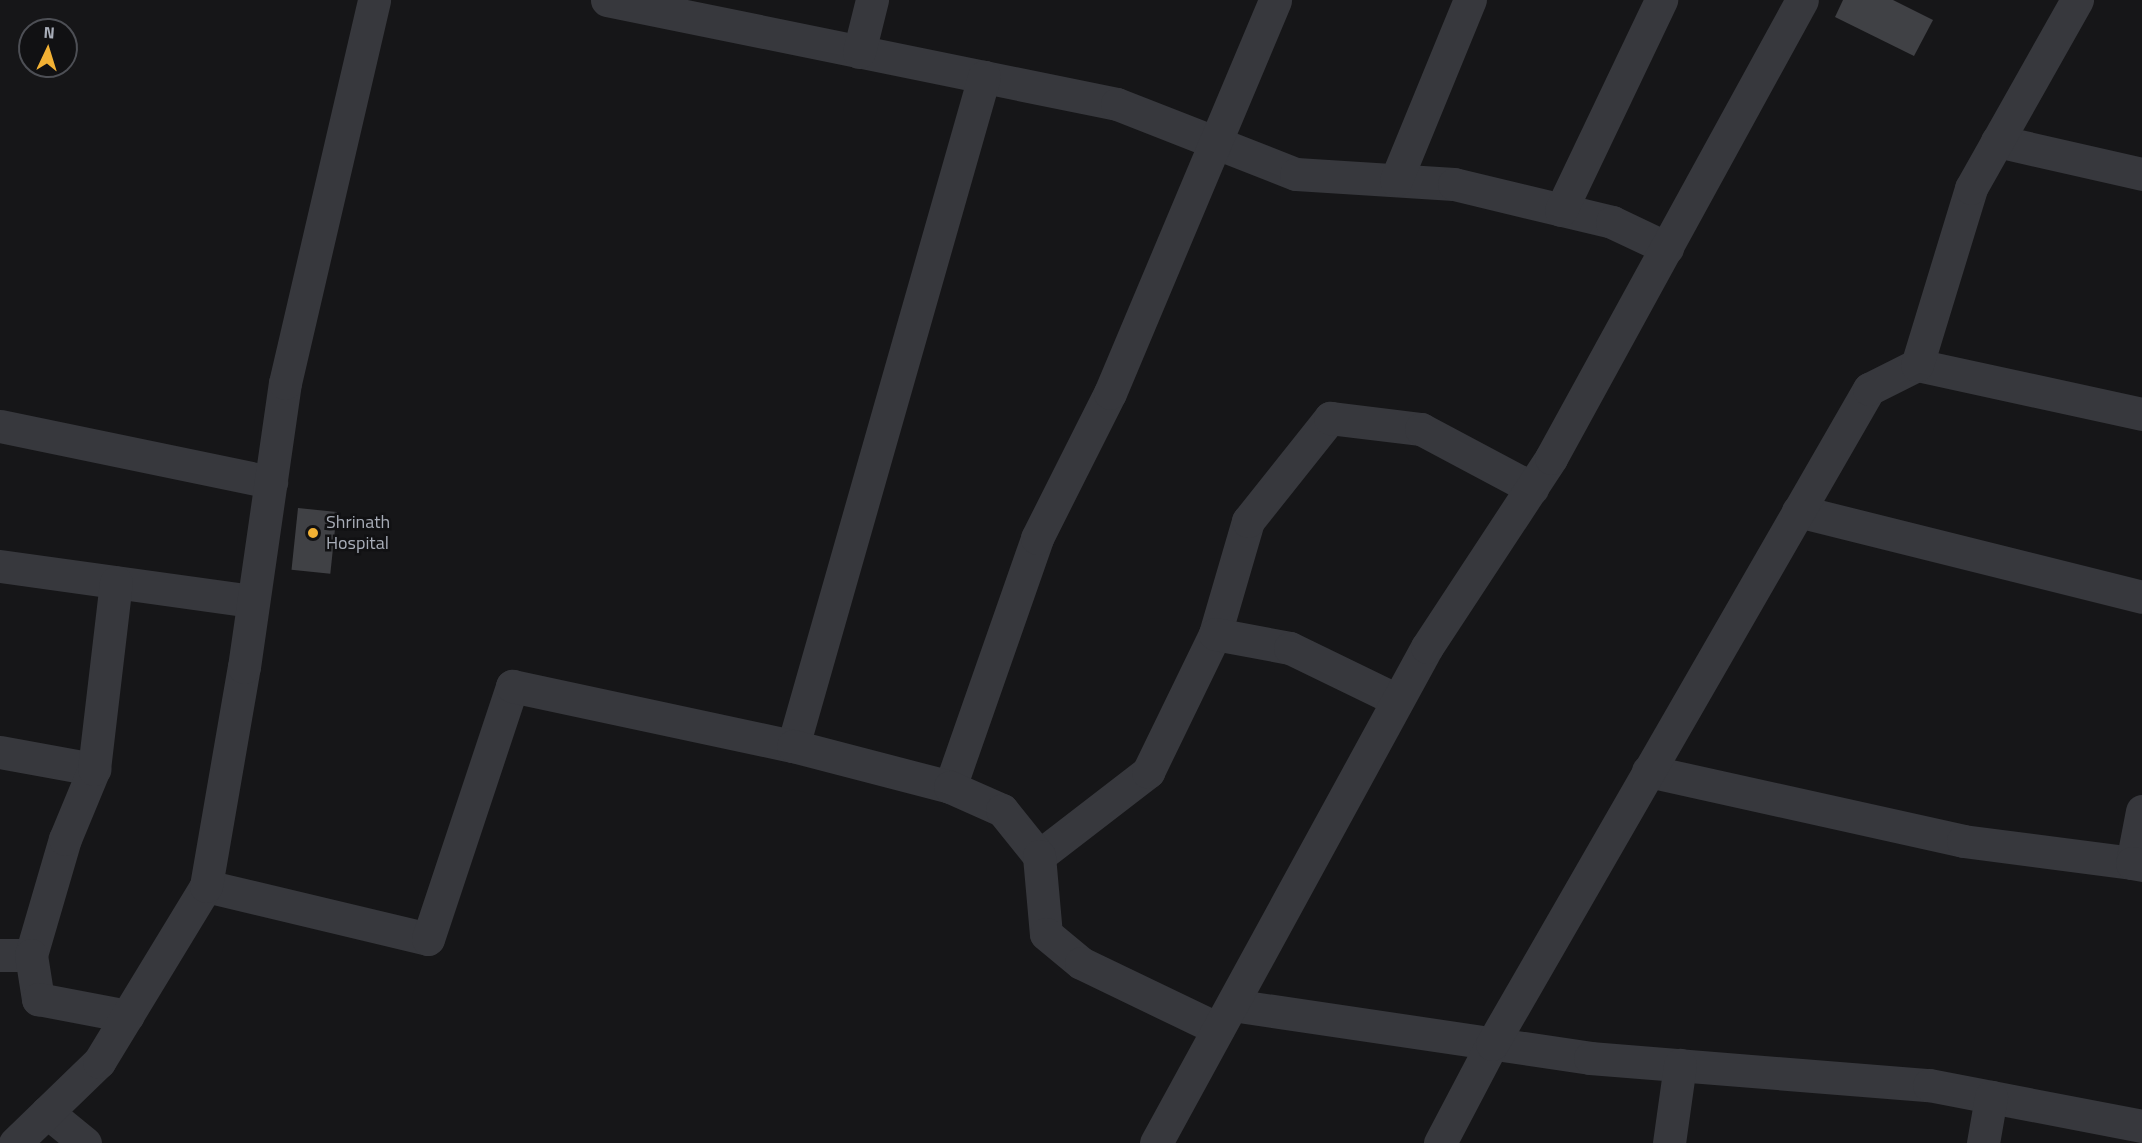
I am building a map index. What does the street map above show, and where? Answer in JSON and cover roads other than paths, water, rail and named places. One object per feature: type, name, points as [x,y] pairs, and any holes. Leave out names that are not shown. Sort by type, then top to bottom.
[{"type":"street","points":[[15,1143],[99,1062],[206,886],[253,601],[285,383],[374,0]]},
{"type":"street","points":[[607,0],[659,6],[859,52],[1117,104],[1296,174],[1454,184],[1612,222],[1667,248]]},
{"type":"street","points":[[859,52],[872,0]]},
{"type":"street","points":[[950,787],[1037,538],[1110,393],[1275,0]]},
{"type":"street","points":[[1396,180],[1470,0]]},
{"type":"street","points":[[1561,210],[1661,0]]},
{"type":"street","points":[[1156,1143],[1426,647],[1557,448],[1802,0]]},
{"type":"street","points":[[1917,364],[1971,188],[2077,0]]},
{"type":"street","points":[[793,746],[984,77]]},
{"type":"street","points":[[1997,141],[2142,174]]},
{"type":"street","points":[[1440,1143],[1492,1044],[1869,389],[1917,364],[2142,414]]},
{"type":"street","points":[[1039,856],[1148,772],[1215,634],[1248,521],[1330,418],[1421,429],[1532,488]]},
{"type":"street","points":[[0,426],[271,482]]},
{"type":"street","points":[[1798,511],[2142,597]]},
{"type":"street","points":[[0,566],[253,601]]},
{"type":"street","points":[[116,582],[94,769],[16,955],[38,999],[127,1016]]},
{"type":"street","points":[[1215,634],[1290,648],[1397,700]]},
{"type":"street","points":[[206,886],[428,939],[512,686],[793,746],[950,787],[1002,810],[1039,856],[1046,934],[1081,963],[1225,1017],[1492,1044],[1590,1058],[1929,1085],[2142,1126]]},
{"type":"street","points":[[0,752],[94,769]]},
{"type":"street","points":[[1648,771],[1963,841],[2137,864],[2142,811]]},
{"type":"street","points":[[1669,1143],[1680,1065]]},
{"type":"street","points":[[1983,1143],[1991,1097]]},
{"type":"street","points":[[47,1112],[85,1143]]},
{"type":"place","name":"Shrinath Hospital","points":[[313,533]]}]
